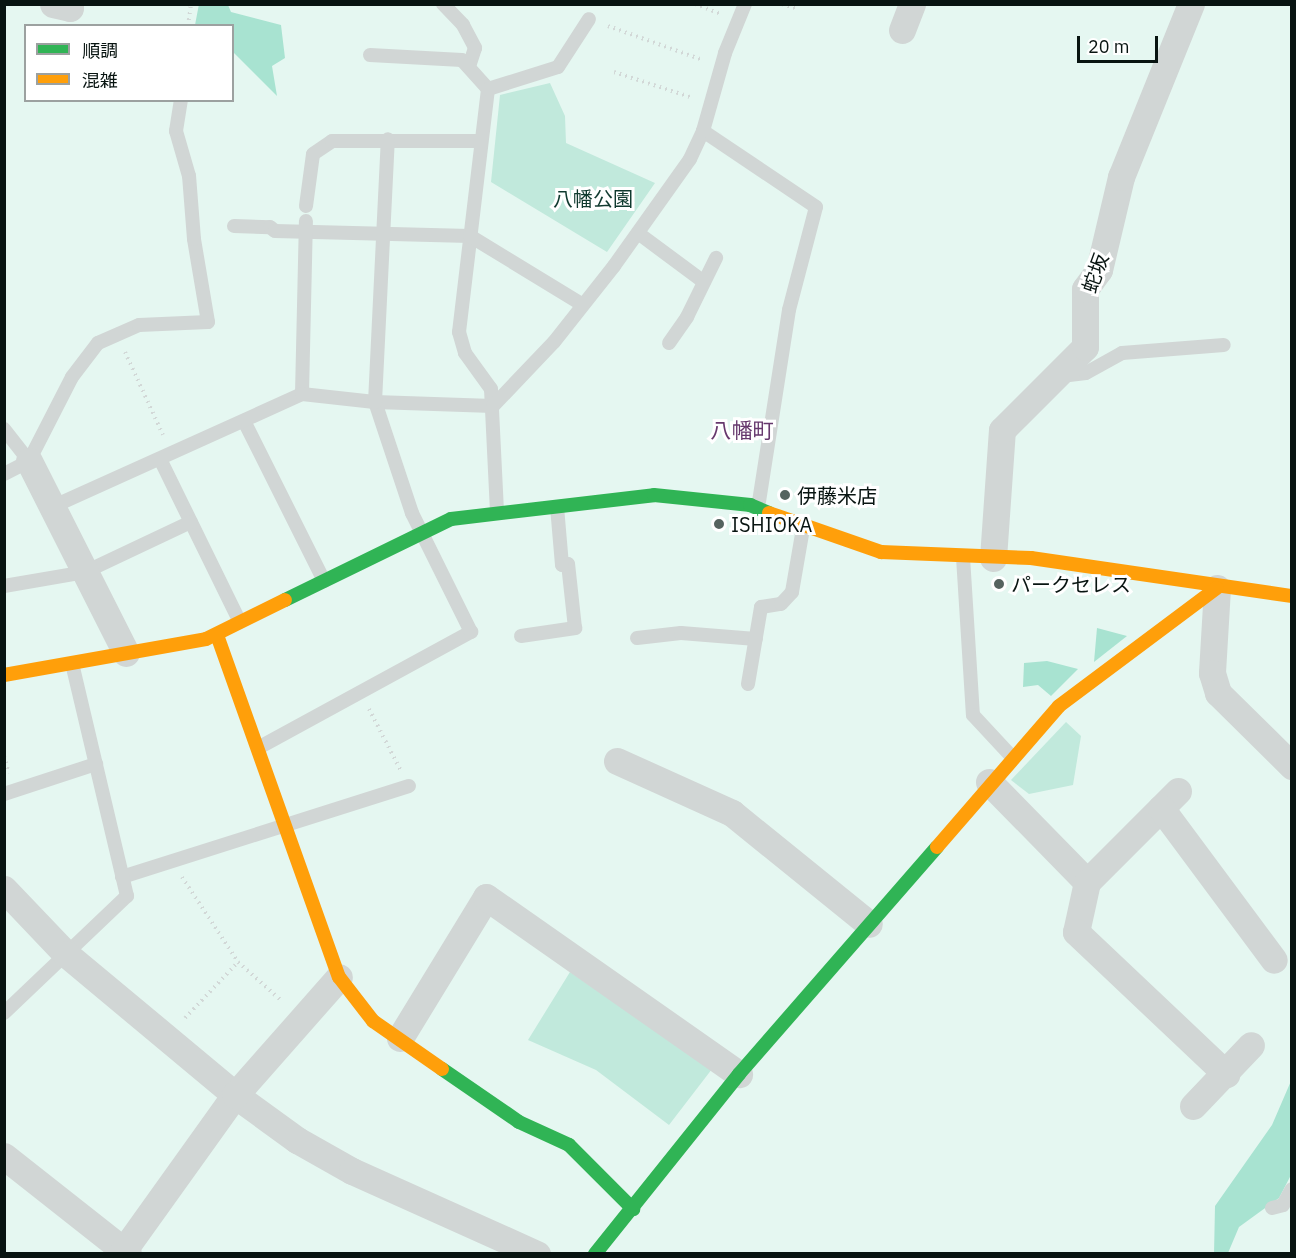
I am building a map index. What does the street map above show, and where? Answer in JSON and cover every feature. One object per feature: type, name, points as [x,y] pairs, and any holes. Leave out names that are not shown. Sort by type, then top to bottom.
[{"type":"street","points":[[53,4],[70,4]]},
{"type":"street","points":[[902,30],[912,4]]},
{"type":"street","name":"蛇坂","points":[[993,558],[1002,430],[1085,347],[1085,289],[1100,270],[1121,177],[1191,4]]},
{"type":"street","points":[[29,461],[126,653]]},
{"type":"street","points":[[4,675],[217,635],[451,519],[654,495],[750,505],[803,528],[881,552],[993,558],[1123,569],[1216,588],[1292,596]]},
{"type":"street","points":[[595,1254],[739,1074],[989,782],[1059,706],[1216,588]]},
{"type":"street","points":[[1216,588],[1212,673],[1218,693],[1292,766]]},
{"type":"street","points":[[217,635],[339,977],[372,1021],[400,1038],[519,1122],[569,1145],[633,1209]]},
{"type":"street","points":[[617,761],[732,813],[869,924]]},
{"type":"street","points":[[989,782],[1087,882]]},
{"type":"street","points":[[1226,1074],[1076,932],[1087,882],[1169,800],[1274,960]]},
{"type":"street","points":[[4,889],[66,954],[235,1095],[297,1140],[352,1171],[537,1254]]},
{"type":"street","points":[[400,1038],[486,897],[739,1074]]},
{"type":"street","points":[[4,1156],[124,1252],[235,1095],[339,977]]},
{"type":"street","points":[[1193,1106],[1226,1074],[1251,1045]]},
{"type":"lane","points":[[443,4],[463,25],[475,48],[469,67]]},
{"type":"lane","points":[[493,406],[583,305],[638,233],[690,159],[703,131],[725,52],[745,4]]},
{"type":"lane","points":[[488,89],[558,67],[589,19]]},
{"type":"lane","points":[[370,55],[462,60],[488,89],[459,332],[465,353],[491,389],[497,513]]},
{"type":"lane","points":[[4,474],[29,461],[72,376],[98,343],[139,325],[208,322],[194,239],[189,176],[176,131],[181,102]]},
{"type":"lane","points":[[703,131],[816,207],[789,310],[759,509]]},
{"type":"lane","points":[[306,206],[313,154],[332,141],[388,139],[481,141]]},
{"type":"lane","points":[[258,748],[471,632],[422,534],[375,402],[388,139]]},
{"type":"lane","points":[[234,226],[306,227],[470,236],[583,305]]},
{"type":"lane","points":[[302,394],[306,227]]},
{"type":"lane","points":[[638,233],[704,282]]},
{"type":"lane","points":[[669,343],[687,317],[716,258]]},
{"type":"lane","points":[[1055,376],[1086,373],[1122,353],[1224,345]]},
{"type":"lane","points":[[52,507],[167,458],[302,394],[375,402],[493,406]]},
{"type":"lane","points":[[244,421],[325,583]]},
{"type":"lane","points":[[4,429],[29,461]]},
{"type":"lane","points":[[167,458],[191,522],[241,624]]},
{"type":"lane","points":[[520,636],[575,628],[568,564],[562,565],[557,507]]},
{"type":"lane","points":[[4,586],[86,572],[191,522]]},
{"type":"lane","points":[[748,684],[762,607],[781,604],[792,592],[803,528]]},
{"type":"lane","points":[[963,557],[973,715],[1012,757]]},
{"type":"lane","points":[[637,638],[681,633],[756,639]]},
{"type":"lane","points":[[4,1013],[127,896],[72,663]]},
{"type":"lane","points":[[4,794],[96,764]]},
{"type":"lane","points":[[122,877],[409,786]]},
{"type":"lane","points":[[1272,1208],[1283,1205],[1292,1189]]},
{"type":"path","points":[[188,24],[191,4]]},
{"type":"path","points":[[695,4],[721,14]]},
{"type":"path","points":[[782,4],[798,9]]},
{"type":"path","points":[[589,19],[713,63]]},
{"type":"path","points":[[614,72],[700,101]]},
{"type":"path","points":[[117,335],[167,458]]},
{"type":"path","points":[[360,692],[409,786]]},
{"type":"path","points":[[171,862],[238,962],[302,1019]]},
{"type":"path","points":[[166,1037],[238,962]]},
{"type":"green space","points":[[199,4],[228,5],[231,12],[281,25],[285,58],[272,66],[277,96],[234,53],[234,24],[195,24]]},
{"type":"green space","name":"八幡公園","points":[[550,83],[565,116],[566,143],[655,183],[607,252],[491,182],[500,95]]},
{"type":"green space","points":[[1097,628],[1127,636],[1094,662]]},
{"type":"green space","points":[[1047,661],[1078,669],[1051,696],[1038,685],[1023,687],[1024,663]]},
{"type":"green space","points":[[1066,722],[1081,736],[1073,785],[1029,794],[1011,780]]},
{"type":"green space","points":[[570,972],[712,1069],[669,1125],[596,1070],[528,1040]]},
{"type":"green space","points":[[1291,1081],[1291,1175],[1279,1198],[1239,1227],[1228,1253],[1214,1254],[1215,1206],[1272,1125]]},
{"type":"traffic: fast","points":[[285,600],[451,519],[654,495],[750,505],[769,513]]},
{"type":"traffic: fast","points":[[595,1254],[739,1074],[937,847]]},
{"type":"traffic: fast","points":[[442,1069],[519,1122],[569,1145],[633,1209]]},
{"type":"traffic: slow","points":[[769,513],[881,552],[1031,558],[1292,596]]},
{"type":"traffic: slow","points":[[937,847],[1059,706],[1217,588]]},
{"type":"traffic: slow","points":[[4,675],[206,639],[285,600]]},
{"type":"traffic: slow","points":[[217,635],[339,977],[373,1021],[442,1069]]},
{"type":"place","name":"伊藤米店","points":[[785,495]]},
{"type":"place","name":"ISHIOKA","points":[[719,524]]},
{"type":"place","name":"パークセレス","points":[[999,584]]},
{"type":"district","name":"八幡町","points":[[742,430]]}]
